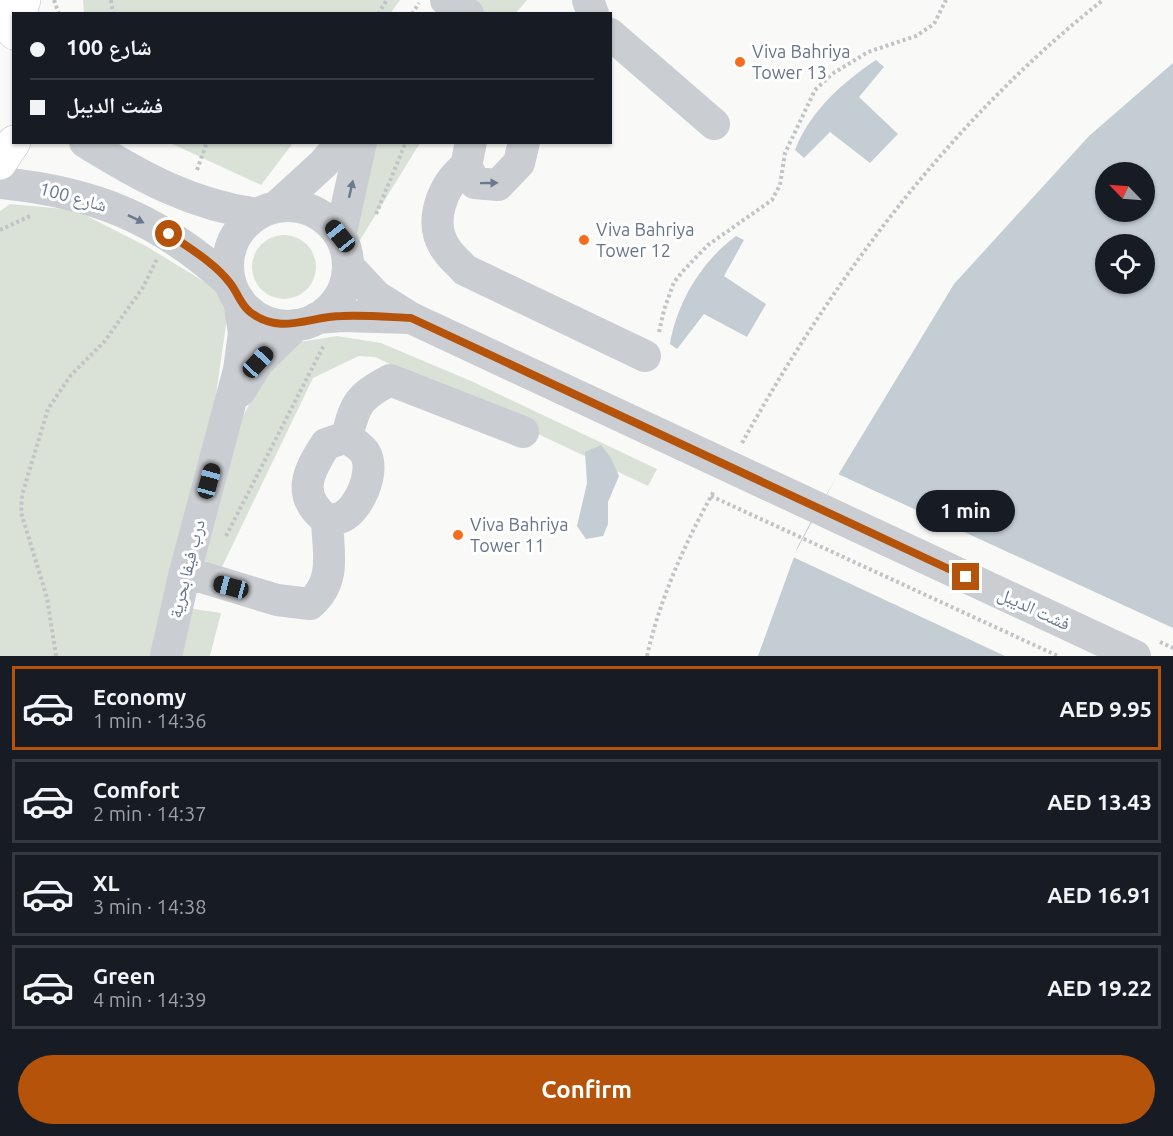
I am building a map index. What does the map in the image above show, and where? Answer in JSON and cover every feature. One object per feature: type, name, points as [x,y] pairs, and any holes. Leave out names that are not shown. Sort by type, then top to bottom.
[{"type":"main road","points":[[0,14],[12,30]]},
{"type":"main road","points":[[0,163],[13,144]]},
{"type":"street","points":[[435,12],[444,0],[465,12]]},
{"type":"street","points":[[612,36],[714,124]]},
{"type":"street","points":[[88,144],[125,167],[187,198],[223,209],[267,210],[295,206],[313,211],[328,221],[340,236],[348,266],[346,281],[330,309],[306,322],[280,325],[264,321],[235,292],[228,263],[232,243],[243,226],[267,210],[323,164],[340,144]]},
{"type":"street","points":[[340,236],[361,144]]},
{"type":"street","points":[[468,154],[475,183],[498,185],[519,163],[524,144]]},
{"type":"street","points":[[468,154],[440,202],[438,227],[445,249],[465,270],[645,356]]},
{"type":"street","name":"شارع 100","points":[[0,183],[46,188],[96,200],[169,234],[199,255],[235,292]]},
{"type":"street","name":"فشت الديبل","points":[[348,266],[376,296],[411,318],[1135,656]]},
{"type":"street","name":"درب فيفا بحرية","points":[[166,656],[197,577],[228,412],[239,370],[244,333],[235,292]]},
{"type":"street","name":"فشت الديبل","points":[[306,322],[366,317],[411,318]]},
{"type":"street","name":"درب فيفا بحرية","points":[[228,412],[258,362],[306,322]]},
{"type":"street","points":[[347,437],[358,402],[368,392],[390,380],[523,432]]},
{"type":"street","points":[[347,437],[365,452],[369,465],[367,478],[354,506],[342,517],[327,520],[313,509],[307,495],[308,478],[326,444],[347,437]]},
{"type":"street","points":[[197,577],[277,600],[310,604],[323,593],[328,579],[327,520]]},
{"type":"path","points":[[645,356],[658,337],[671,292],[684,270],[708,246],[772,200],[780,185],[787,146],[815,90],[832,74],[868,52],[916,36],[934,24],[946,0]]},
{"type":"path","points":[[647,656],[652,634],[687,537],[804,337],[874,236],[969,123],[1049,42],[1102,0]]},
{"type":"path","points":[[372,223],[405,144]]},
{"type":"path","points":[[195,174],[203,177]]},
{"type":"path","points":[[0,230],[33,215]]},
{"type":"path","points":[[56,656],[47,598],[21,512],[22,495],[48,409],[71,375],[104,342],[142,289],[169,234]]},
{"type":"path","points":[[197,577],[215,557],[324,345],[361,326],[366,317]]},
{"type":"path","points":[[711,496],[1058,656]]},
{"type":"shaded area","points":[[83,0],[400,0],[391,12],[84,12]]},
{"type":"shaded area","points":[[471,0],[527,0],[517,12],[481,12]]},
{"type":"shaded area","points":[[876,60],[884,67],[859,97],[898,134],[870,163],[830,132],[804,158],[795,150],[818,110],[839,88]]},
{"type":"shaded area","points":[[1173,63],[1173,656],[758,656],[798,546],[818,508],[954,284],[1089,136]]},
{"type":"shaded area","points":[[172,144],[292,144],[261,185]]},
{"type":"shaded area","points":[[372,144],[419,144],[357,245],[352,207]]},
{"type":"shaded area","points":[[10,204],[75,210],[146,246],[221,292],[229,304],[214,409],[172,560],[154,656],[0,656],[0,211]]},
{"type":"shaded area","points":[[284,235],[296,237],[307,244],[314,255],[316,267],[314,279],[307,290],[296,297],[284,299],[272,297],[261,290],[254,279],[252,267],[254,255],[261,244],[272,237]]},
{"type":"shaded area","points":[[736,236],[744,240],[724,276],[766,304],[747,337],[704,314],[677,349],[670,344],[673,328],[685,298],[702,270]]},
{"type":"shaded area","points":[[337,336],[381,343],[471,381],[657,469],[648,486],[375,357],[359,356],[313,378],[221,569],[196,559],[232,437],[262,380],[300,342]]},
{"type":"shaded area","points":[[601,445],[611,458],[619,476],[608,502],[608,524],[603,536],[586,539],[577,526],[587,483],[585,452]]},
{"type":"shaded area","points":[[187,608],[221,613],[210,656],[178,656]]},
{"type":"pier","points":[[838,474],[1173,628],[1173,656],[1005,656],[793,557]]},
{"type":"place","name":"Viva Bahriya Tower 13","points":[[740,62]]},
{"type":"place","name":"Viva Bahriya Tower 12","points":[[584,240]]},
{"type":"place","name":"Viva Bahriya Tower 11","points":[[458,535]]},
{"type":"route","points":[[169,234],[199,255],[230,283],[239,300],[250,312],[264,321],[280,325],[296,325],[317,318],[342,316],[411,318],[966,577]]}]
